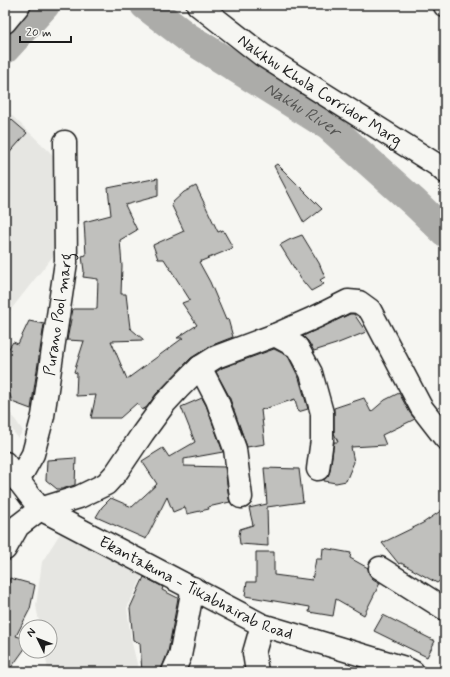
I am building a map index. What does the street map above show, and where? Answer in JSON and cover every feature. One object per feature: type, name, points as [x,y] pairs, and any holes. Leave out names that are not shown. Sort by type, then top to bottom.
[{"type":"street","points":[[5,22],[19,5]]},
{"type":"street","name":"Nakkhu Khola Corridor Marg","points":[[198,5],[262,55],[437,164],[445,172]]},
{"type":"street","name":"Purano Pool marg","points":[[18,480],[33,454],[44,416],[66,262],[65,142]]},
{"type":"street","points":[[5,548],[18,526],[40,510],[79,496],[106,484],[116,473],[165,403],[200,368],[216,357],[275,335],[348,301],[359,302],[370,310],[421,407],[445,438]]},
{"type":"street","points":[[275,335],[297,346],[311,373],[322,413],[322,440],[318,469]]},
{"type":"street","points":[[200,368],[217,400],[235,449],[241,497]]},
{"type":"street","name":"Ekantakuna - Tikabhairab Road","points":[[5,463],[40,510],[262,625],[405,668],[413,672]]},
{"type":"street","points":[[380,568],[445,609]]},
{"type":"street","points":[[173,672],[180,656],[193,588]]},
{"type":"street","points":[[257,672],[254,653],[262,625]]},
{"type":"shaded area","points":[[5,109],[54,156],[57,251],[5,317]]},
{"type":"shaded area","points":[[5,405],[23,431],[18,438],[5,420]]},
{"type":"shaded area","points":[[61,532],[145,571],[127,608],[131,639],[139,672],[48,672],[46,659],[58,659],[58,619],[38,619],[36,606],[42,562]]},
{"type":"building","points":[[5,114],[27,133],[5,158]]},
{"type":"building","points":[[277,164],[322,209],[304,223],[274,166]]},
{"type":"building","points":[[158,178],[158,196],[125,205],[137,230],[120,240],[122,266],[121,294],[126,294],[130,328],[144,340],[111,341],[127,379],[183,338],[177,338],[197,325],[182,303],[190,300],[164,259],[158,259],[153,245],[184,231],[171,204],[184,192],[196,186],[218,232],[223,230],[233,248],[199,262],[210,282],[226,320],[228,319],[233,337],[210,346],[191,358],[156,394],[147,407],[142,410],[137,403],[120,418],[91,418],[96,395],[76,396],[77,373],[74,372],[84,341],[67,340],[73,309],[97,309],[98,279],[83,277],[84,271],[82,256],[86,255],[84,222],[111,215],[108,188]]},
{"type":"building","points":[[302,235],[319,263],[325,277],[320,280],[324,284],[311,291],[301,279],[280,245]]},
{"type":"building","points":[[350,314],[354,314],[366,332],[314,351],[303,336]]},
{"type":"building","points":[[29,321],[44,324],[31,409],[12,402],[5,378],[5,354],[13,342],[18,344]]},
{"type":"building","points":[[274,349],[288,356],[299,378],[308,409],[298,412],[295,399],[261,410],[265,444],[247,447],[229,396],[216,372],[222,368]]},
{"type":"building","points":[[399,393],[415,419],[382,435],[386,445],[351,447],[354,462],[346,481],[336,483],[324,481],[330,471],[334,442],[338,442],[334,433],[334,408],[364,398],[371,412],[385,400]]},
{"type":"building","points":[[202,398],[223,452],[184,459],[184,466],[225,467],[230,502],[187,514],[185,507],[173,512],[167,497],[146,539],[96,517],[102,507],[111,498],[132,507],[157,484],[142,461],[163,448],[169,457],[195,442],[181,407]]},
{"type":"building","points":[[76,458],[75,485],[57,489],[46,480],[47,460]]},
{"type":"building","points":[[264,468],[299,469],[303,502],[267,507],[268,546],[240,544],[240,529],[253,525],[249,508],[267,504]]},
{"type":"building","points":[[445,508],[445,577],[437,583],[401,563],[399,564],[382,543],[423,523]]},
{"type":"building","points":[[323,548],[351,553],[350,558],[368,568],[369,574],[373,579],[380,583],[364,615],[336,599],[333,616],[309,612],[310,607],[245,596],[247,582],[256,582],[256,552],[274,552],[274,575],[312,580],[316,559],[322,559]]},
{"type":"building","points":[[144,577],[163,587],[162,590],[178,598],[168,652],[161,672],[142,672],[140,643],[133,640],[130,608]]},
{"type":"building","points":[[10,578],[35,585],[30,609],[25,619],[18,619],[18,632],[16,636],[18,637],[18,658],[8,672],[5,672],[5,600]]},
{"type":"building","points":[[383,615],[435,641],[427,657],[374,631]]},
{"type":"waterway","name":"Nakhu River","points":[[5,49],[45,5]]},
{"type":"waterway","name":"Nakhu River","points":[[145,5],[187,37],[329,126],[445,232]]}]
